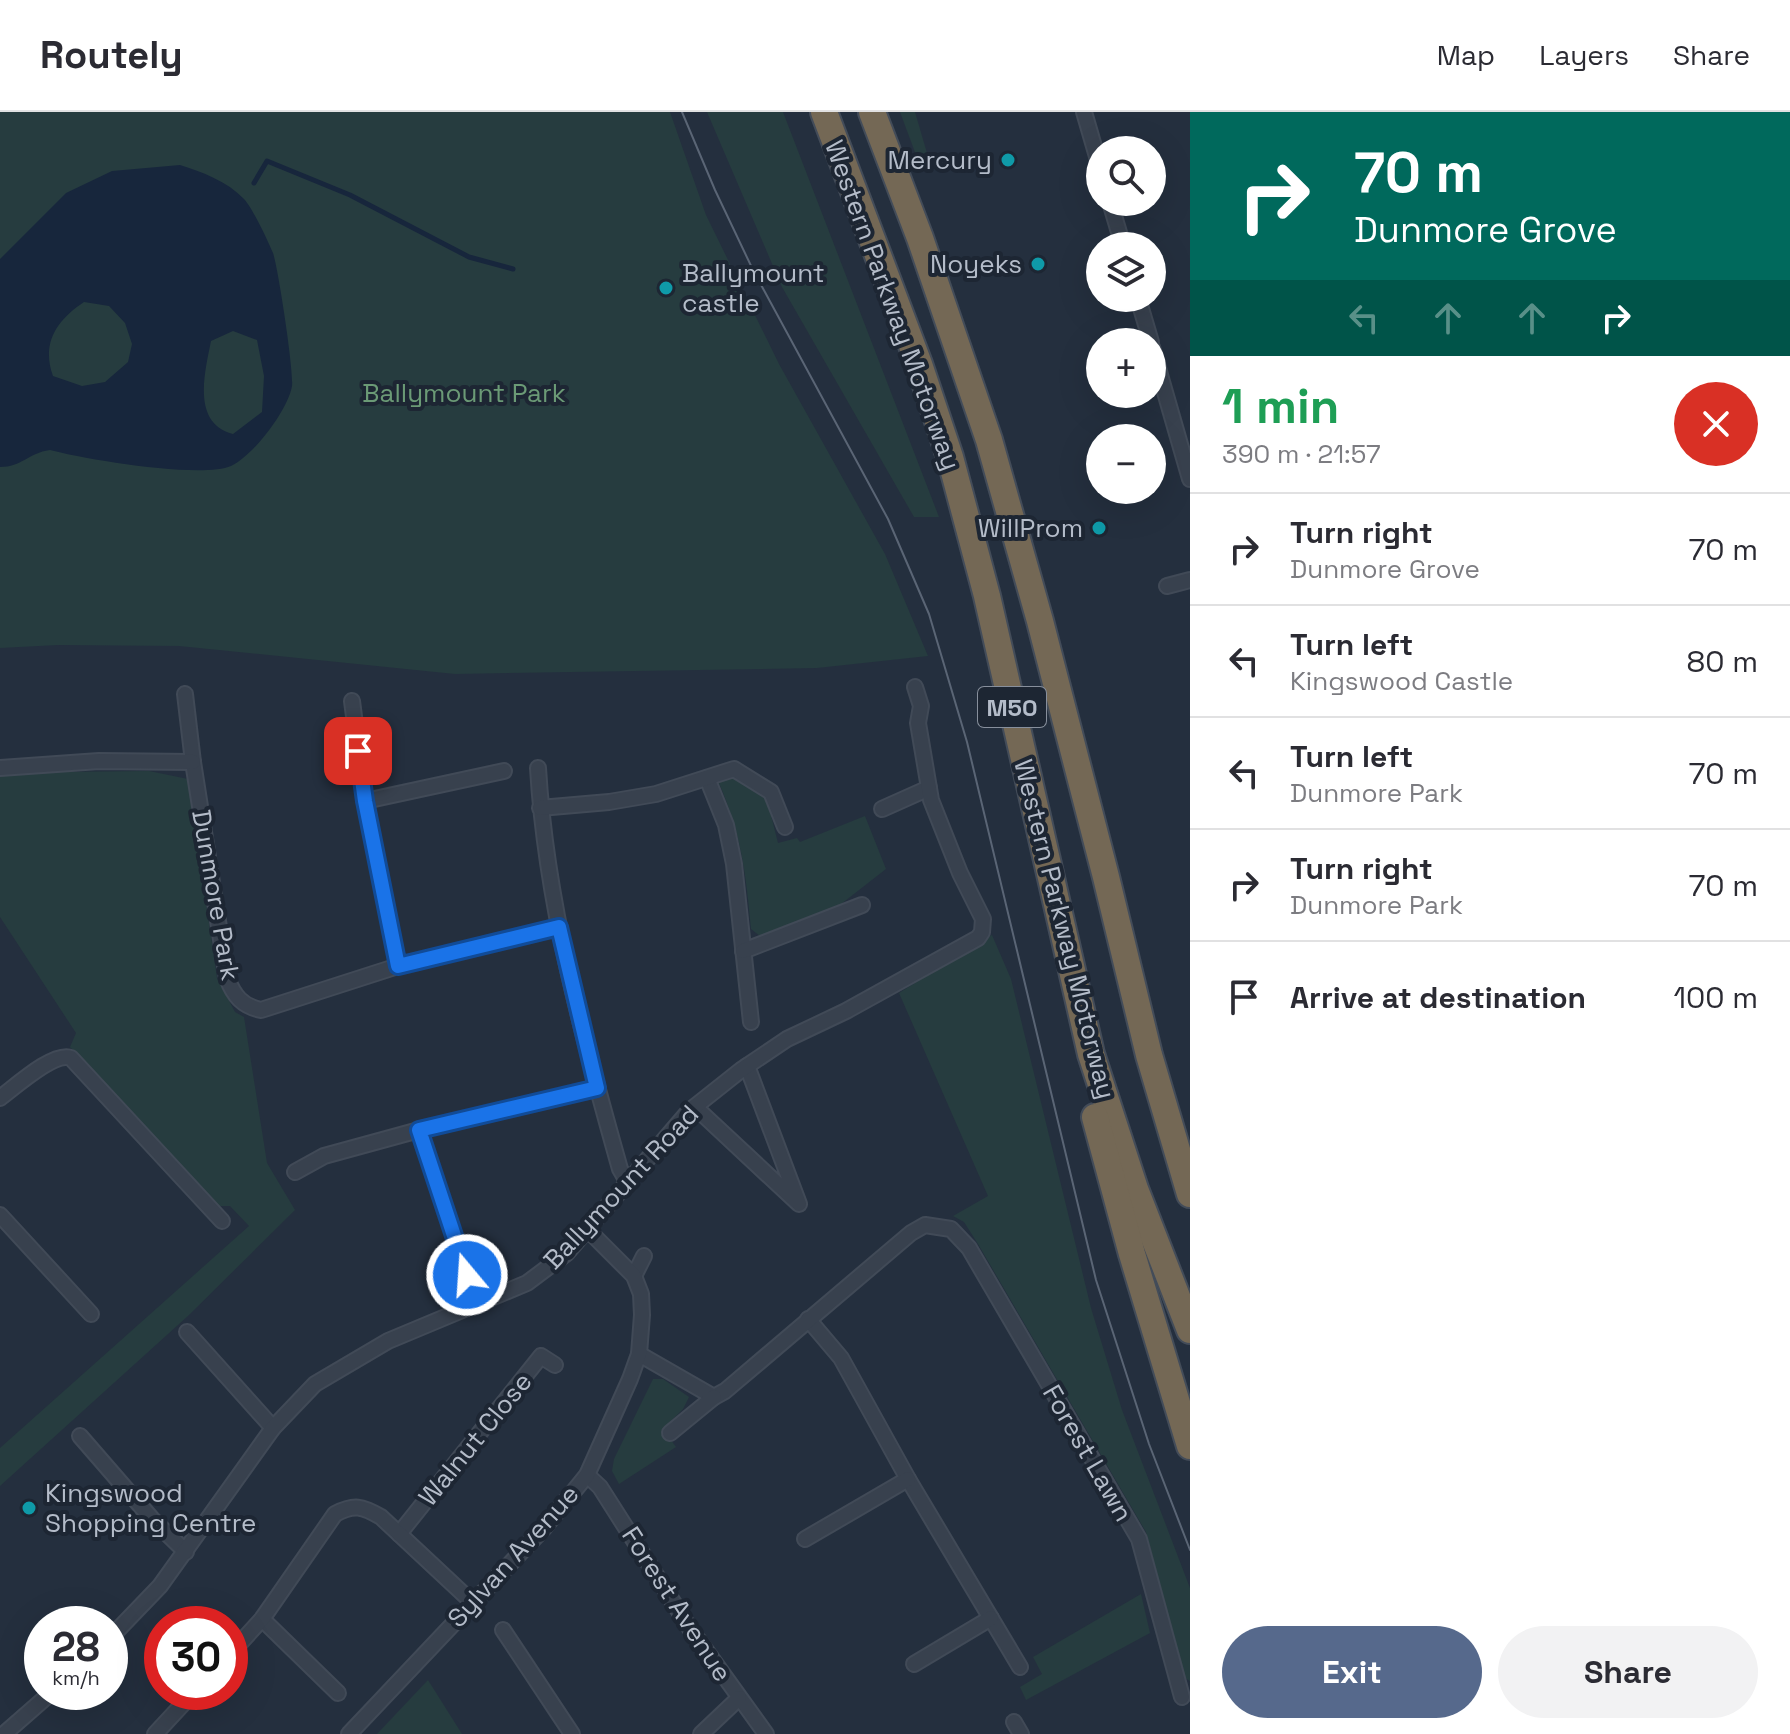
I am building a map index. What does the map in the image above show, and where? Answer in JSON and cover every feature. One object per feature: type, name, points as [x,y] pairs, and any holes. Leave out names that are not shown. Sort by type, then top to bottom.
[{"type":"highway","name":"Western Parkway Motorway","points":[[824,112],[919,364],[950,457],[987,596],[1091,1054],[1135,1189],[1190,1330]]},
{"type":"highway","name":"Western Parkway Motorway","points":[[872,112],[920,238],[989,440],[1044,636],[1149,1055],[1190,1194]]},
{"type":"highway","name":"M50","points":[[1091,1054],[1091,1103],[1132,1254],[1190,1446]]},
{"type":"street","points":[[1084,112],[1091,136]]},
{"type":"street","points":[[1166,397],[1190,479]]},
{"type":"street","points":[[1167,586],[1190,580]]},
{"type":"street","name":"Ballymount Road","points":[[128,1619],[160,1586],[186,1552],[273,1428],[315,1384],[388,1341],[527,1283],[567,1253],[695,1107],[747,1066],[787,1039],[891,987],[978,938],[983,919],[960,873],[929,788],[918,723],[921,706],[915,687]]},
{"type":"street","name":"Dunmore Park","points":[[185,694],[227,978],[234,995],[248,1008],[261,1010],[398,966],[559,927]]},
{"type":"street","points":[[352,701],[365,801],[398,966]]},
{"type":"street","points":[[0,768],[99,761],[193,762]]},
{"type":"street","points":[[538,768],[548,871],[559,927],[597,1088],[620,1169],[627,1181]]},
{"type":"street","points":[[540,808],[641,797],[734,769],[771,792],[785,827]]},
{"type":"street","points":[[365,801],[504,771]]},
{"type":"street","points":[[707,778],[726,825],[734,864],[751,1022]]},
{"type":"street","points":[[882,809],[929,788]]},
{"type":"street","points":[[743,951],[862,905]]},
{"type":"street","points":[[0,1098],[49,1062],[59,1057],[71,1058],[222,1221]]},
{"type":"street","points":[[695,1107],[801,1209],[747,1066]]},
{"type":"street","points":[[295,1172],[324,1156],[597,1088]]},
{"type":"street","points":[[419,1130],[467,1275]]},
{"type":"street","points":[[0,1215],[91,1314]]},
{"type":"street","name":"Forest Lawn","points":[[808,1319],[911,1233],[925,1225],[951,1229],[969,1248],[1139,1539],[1182,1697]]},
{"type":"street","points":[[588,1230],[634,1276],[644,1256]]},
{"type":"street","name":"Sylvan Avenue","points":[[349,1734],[544,1528],[587,1475],[639,1354],[641,1294],[634,1276]]},
{"type":"street","points":[[670,1433],[725,1391],[808,1319],[841,1358],[908,1479],[1020,1667]]},
{"type":"street","points":[[187,1332],[273,1428]]},
{"type":"street","points":[[639,1354],[714,1397]]},
{"type":"street","name":"Walnut Close","points":[[399,1534],[541,1356],[555,1365]]},
{"type":"street","points":[[80,1436],[152,1519],[186,1552]]},
{"type":"street","name":"Forest Avenue","points":[[587,1475],[600,1487],[689,1627],[766,1734]]},
{"type":"street","points":[[805,1539],[908,1479]]},
{"type":"street","points":[[248,1634],[335,1514],[349,1507],[363,1507],[381,1517],[472,1602]]},
{"type":"street","points":[[914,1664],[991,1618]]},
{"type":"street","points":[[262,1619],[338,1693]]},
{"type":"street","points":[[503,1630],[572,1734]]},
{"type":"street","points":[[701,1734],[739,1698]]},
{"type":"street","points":[[4,1734],[31,1710]]},
{"type":"street","points":[[155,1734],[177,1710]]},
{"type":"green space","name":"Ballymount Park","points":[[0,112],[670,112],[706,215],[779,364],[885,554],[928,656],[817,668],[455,674],[179,646],[0,648]]},
{"type":"green space","points":[[707,112],[783,112],[939,517],[914,517],[782,287]]},
{"type":"green space","points":[[900,112],[915,112],[927,153],[916,155]]},
{"type":"green space","points":[[149,771],[188,779],[217,978],[235,1012],[244,1017],[267,1163],[295,1210],[189,1315],[0,1486],[0,1448],[249,1226],[230,1206],[218,1206],[70,1047],[76,1033],[0,917],[0,776]]},
{"type":"green space","points":[[736,776],[766,795],[778,843],[797,838],[800,842],[865,816],[886,869],[836,908],[760,936],[751,929],[741,854],[718,781]]},
{"type":"green space","points":[[992,935],[1011,979],[1091,1308],[1122,1410],[1190,1588],[1190,1681],[1185,1678],[1146,1532],[978,1244],[964,1222],[953,1216],[988,1196],[899,993]]},
{"type":"green space","points":[[653,1379],[663,1379],[689,1397],[683,1409],[663,1429],[676,1447],[619,1484],[612,1471],[614,1459]]},
{"type":"green space","points":[[1141,1594],[1150,1633],[1026,1700],[1020,1687],[1042,1674],[1033,1657]]},
{"type":"green space","points":[[428,1680],[462,1734],[377,1734]]},
{"type":"water","points":[[180,165],[214,178],[244,199],[273,253],[291,361],[292,386],[284,407],[268,431],[249,453],[231,466],[169,469],[50,450],[14,465],[0,467],[0,259],[66,193],[112,171]],"holes":[[[84,302],[109,306],[125,323],[132,344],[128,362],[105,382],[82,386],[53,376],[49,353],[50,343],[59,325]],[[233,331],[257,340],[264,376],[262,412],[233,434],[211,419],[204,395],[211,341]]]},
{"type":"waterway","points":[[254,183],[267,161],[350,195],[469,257],[513,269]]},
{"type":"tram line","points":[[682,112],[753,270],[888,519],[929,614],[967,742],[1096,1280],[1149,1444],[1190,1550]]},
{"type":"place","name":"Mercury","points":[[1008,160]]},
{"type":"place","name":"Noyeks","points":[[1038,264]]},
{"type":"place","name":"Ballymount castle","points":[[666,288]]},
{"type":"place","name":"WillProm","points":[[1099,528]]},
{"type":"place","name":"Kingswood Shopping Centre","points":[[29,1508]]},
{"type":"route","points":[[358,751],[398,966],[559,927],[597,1088],[419,1130],[467,1275]]}]
